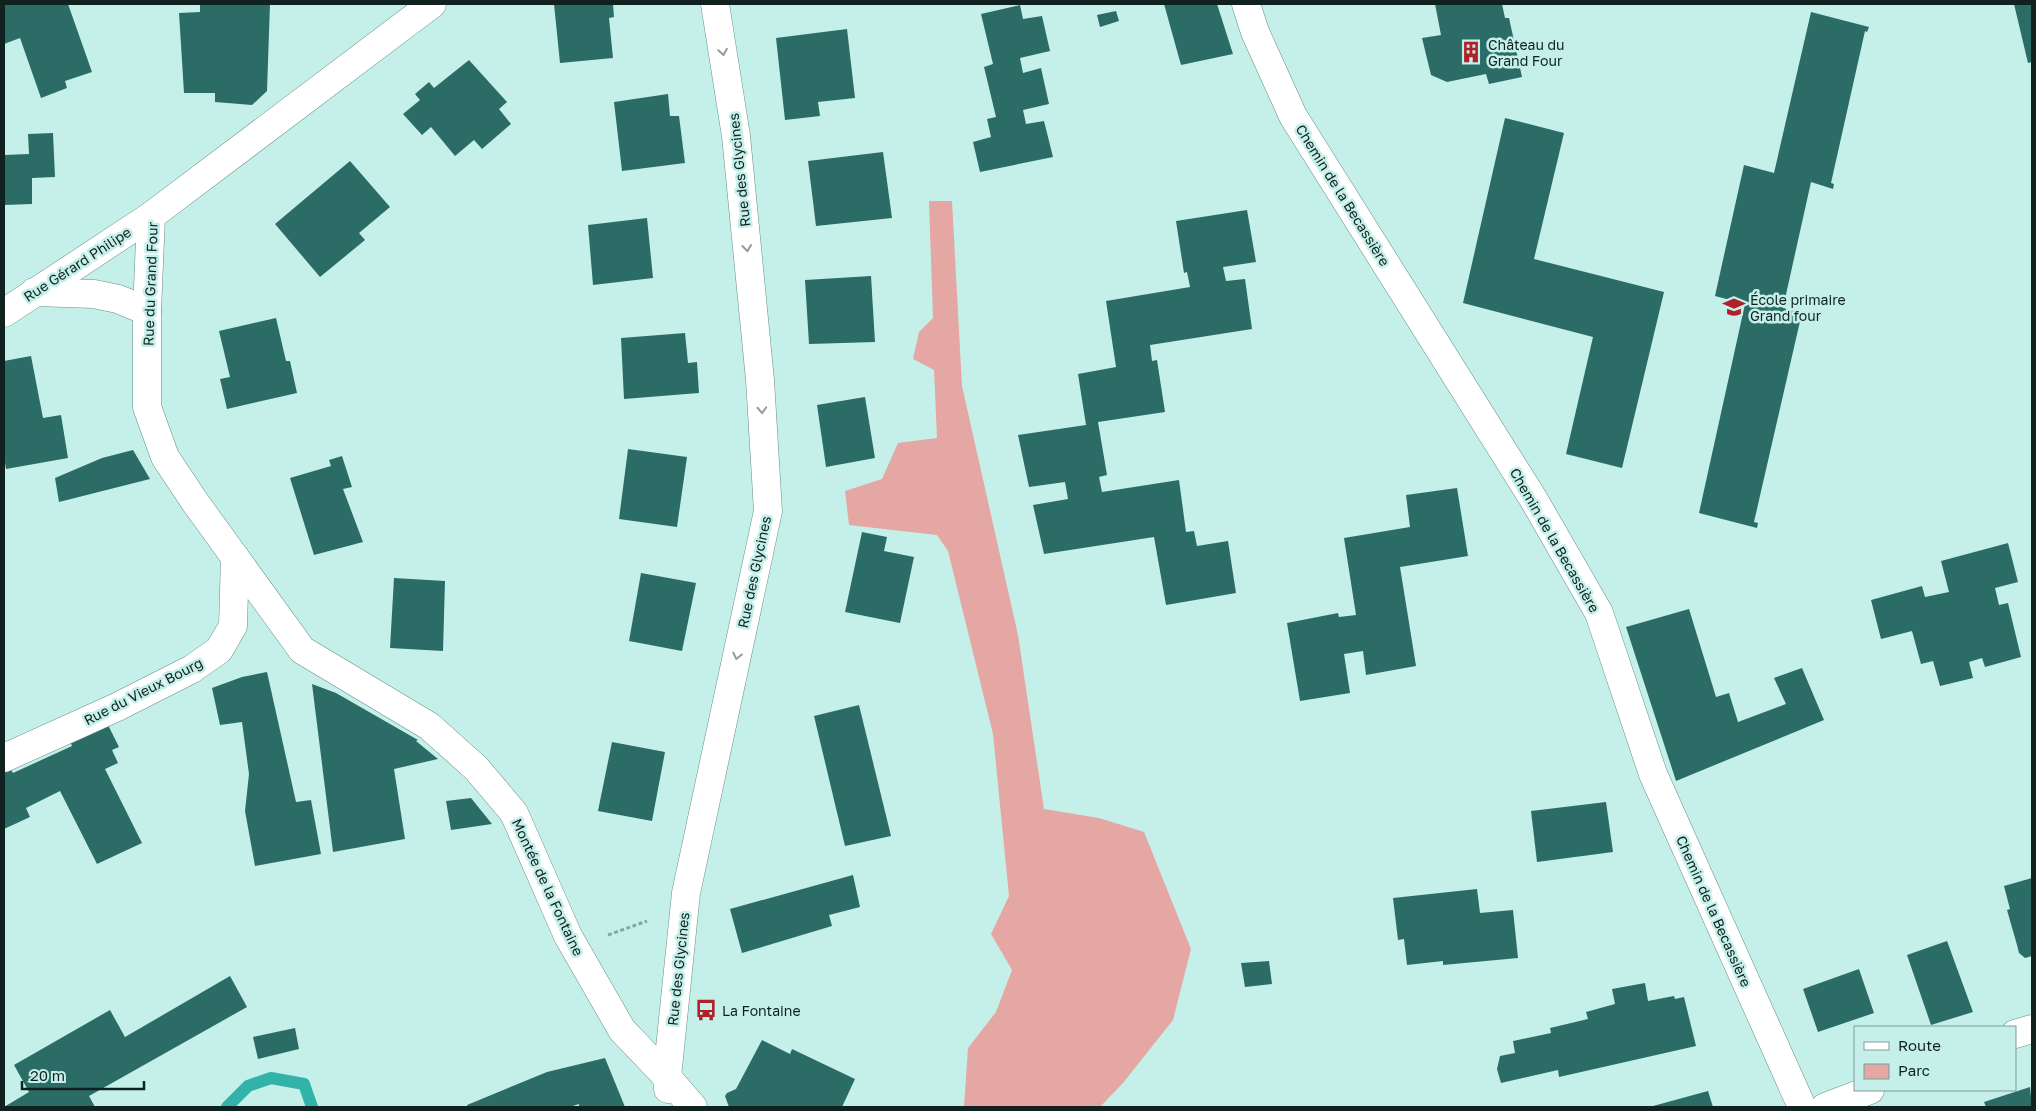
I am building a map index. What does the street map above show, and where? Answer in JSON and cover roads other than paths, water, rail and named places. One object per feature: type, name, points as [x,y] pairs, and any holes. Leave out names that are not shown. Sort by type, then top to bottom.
[{"type":"street","name":"Rue du Grand Four","points":[[235,557],[165,457],[147,407],[147,311],[151,216],[432,4]]},
{"type":"street","name":"Rue des Glycines","points":[[670,1107],[667,1077],[686,893],[768,511],[760,380],[736,136],[715,4]]},
{"type":"street","name":"Chemin de la Becassière","points":[[1246,4],[1255,32],[1293,116],[1534,500],[1599,613],[1653,774],[1802,1107]]},
{"type":"street","name":"Rue Gérard Philipe","points":[[4,312],[151,216]]},
{"type":"street","points":[[34,292],[94,294],[118,299],[147,311]]},
{"type":"street","name":"Rue du Vieux Bourg","points":[[4,758],[117,707],[184,674],[220,650],[233,626],[235,557]]},
{"type":"street","name":"Montée de la Fontaine","points":[[235,557],[302,650],[429,726],[476,768],[514,813],[574,947],[622,1030],[693,1107]]},
{"type":"street","points":[[2016,1034],[2032,1029]]},
{"type":"street","points":[[1825,1107],[1867,1091]]},
{"type":"waterway","points":[[227,1107],[248,1086],[271,1078],[304,1084],[312,1107]]},
{"type":"place","name":"Château du Grand Four","points":[[1471,52]]},
{"type":"place","name":"École primaire Grand four","points":[[1734,307]]},
{"type":"place","name":"La Fontaine","points":[[706,1010]]}]
